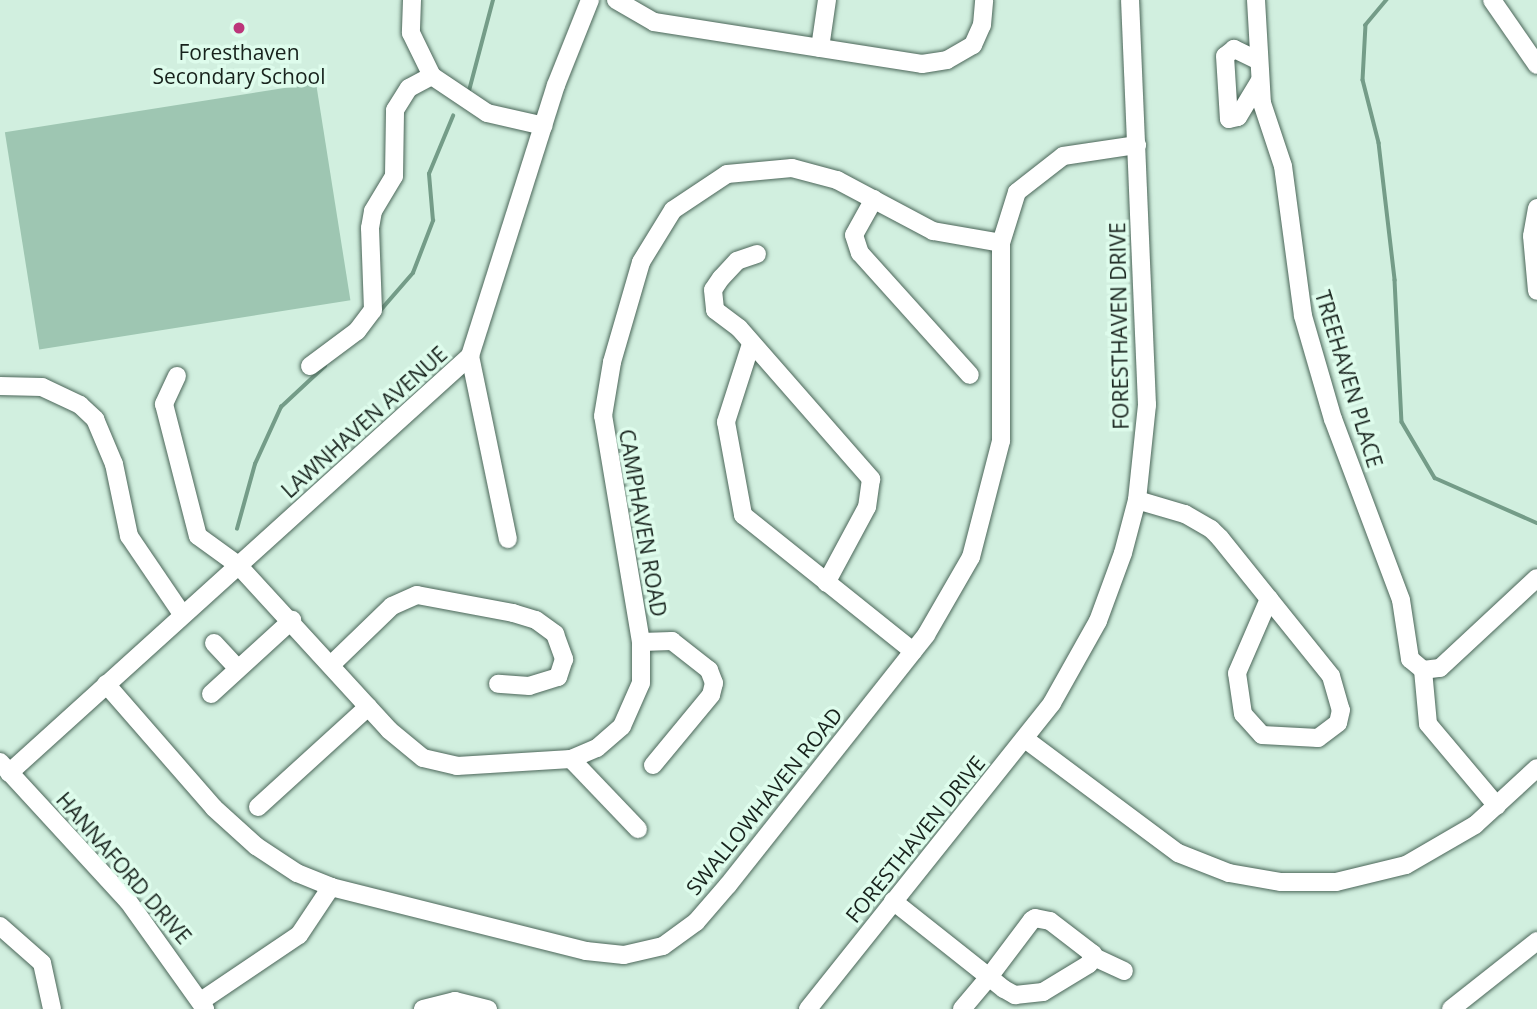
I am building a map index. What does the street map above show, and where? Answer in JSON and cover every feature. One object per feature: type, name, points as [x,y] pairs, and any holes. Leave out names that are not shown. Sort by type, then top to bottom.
[{"type":"street","points":[[412,0],[411,33],[432,76],[487,113],[544,126]]},
{"type":"street","name":"LAWNHAVEN AVENUE","points":[[5,768],[106,684],[470,356],[544,126],[590,0]]},
{"type":"street","points":[[616,0],[654,22],[922,64],[947,60],[973,45],[982,26],[984,0]]},
{"type":"street","points":[[820,48],[827,0]]},
{"type":"street","name":"FORESTHAVEN DRIVE","points":[[808,1009],[1025,739],[1098,621],[1137,500],[1147,405],[1130,0]]},
{"type":"street","name":"TREEHAVEN PLACE","points":[[1256,0],[1259,82],[1287,186],[1306,328],[1333,419],[1401,600],[1406,650],[1426,671]]},
{"type":"street","points":[[1492,0],[1537,65]]},
{"type":"street","points":[[1259,61],[1234,49],[1225,56],[1229,119],[1238,117],[1259,82]]},
{"type":"street","points":[[310,366],[357,331],[373,310],[370,228],[373,211],[394,176],[395,110],[409,88],[432,76]]},
{"type":"street","name":"SWALLOWHAVEN ROAD","points":[[106,684],[233,827],[297,873],[331,887],[586,951],[624,955],[663,946],[696,922],[728,885],[913,651],[971,557],[993,486],[1004,399],[1000,243],[1017,192],[1050,163],[1081,151],[1137,145]]},
{"type":"street","name":"CAMPHAVEN ROAD","points":[[177,376],[164,404],[190,522],[206,544],[238,565],[292,620],[410,749],[437,762],[571,759],[610,739],[631,714],[642,683],[640,642],[603,416],[612,362],[650,242],[692,192],[749,169],[792,168],[836,180],[933,231],[1000,243]]},
{"type":"street","points":[[874,199],[854,235],[860,253],[970,375]]},
{"type":"street","points":[[1537,208],[1532,236],[1537,291]]},
{"type":"street","points":[[757,254],[731,266],[712,299],[715,310],[751,344],[860,460],[871,479],[867,507],[826,583]]},
{"type":"street","points":[[751,344],[726,422],[739,505],[746,522],[913,651]]},
{"type":"street","points":[[470,356],[508,540]]},
{"type":"street","points":[[0,386],[42,387],[80,405],[95,419],[114,464],[129,536],[182,614]]},
{"type":"street","points":[[1137,500],[1185,514],[1211,529],[1269,599],[1337,687],[1338,723],[1318,738],[1262,734],[1243,714],[1237,673],[1269,599]]},
{"type":"street","points":[[1497,806],[1428,724],[1426,671],[1460,651],[1537,578]]},
{"type":"street","points":[[333,663],[392,606],[417,595],[513,613],[536,620],[555,634],[564,659],[558,677],[528,686],[498,684]]},
{"type":"street","points":[[211,694],[292,620]]},
{"type":"street","points":[[640,642],[672,641],[709,670],[714,683],[711,695],[653,765]]},
{"type":"street","points":[[214,643],[238,669]]},
{"type":"street","points":[[258,807],[368,706]]},
{"type":"street","points":[[1025,739],[1178,853],[1229,873],[1281,882],[1336,882],[1406,865],[1452,841],[1497,806],[1537,768]]},
{"type":"street","points":[[571,759],[638,829]]},
{"type":"street","name":"HANNAFORD DRIVE","points":[[5,768],[128,901],[203,1005]]},
{"type":"street","points":[[203,1005],[299,935],[331,887]]},
{"type":"street","points":[[893,901],[1015,995],[1035,995],[1094,957]]},
{"type":"street","points":[[962,1009],[1035,918],[1049,921],[1094,957],[1124,971]]},
{"type":"street","points":[[0,926],[42,963],[52,1009]]},
{"type":"street","points":[[1451,1009],[1537,941]]},
{"type":"street","points":[[423,1009],[455,1002],[488,1009]]},
{"type":"green space","points":[[316,83],[350,300],[39,350],[5,132]]},
{"type":"waterway","points":[[469,91],[493,0]]},
{"type":"waterway","points":[[1387,0],[1366,25],[1363,80],[1379,143],[1395,280],[1402,422],[1435,478],[1537,523]]},
{"type":"waterway","points":[[380,311],[413,273],[433,221],[429,174],[453,116]]},
{"type":"waterway","points":[[237,529],[255,464],[281,407],[325,366]]},
{"type":"place","name":"Foresthaven Secondary School","points":[[239,28]]}]
